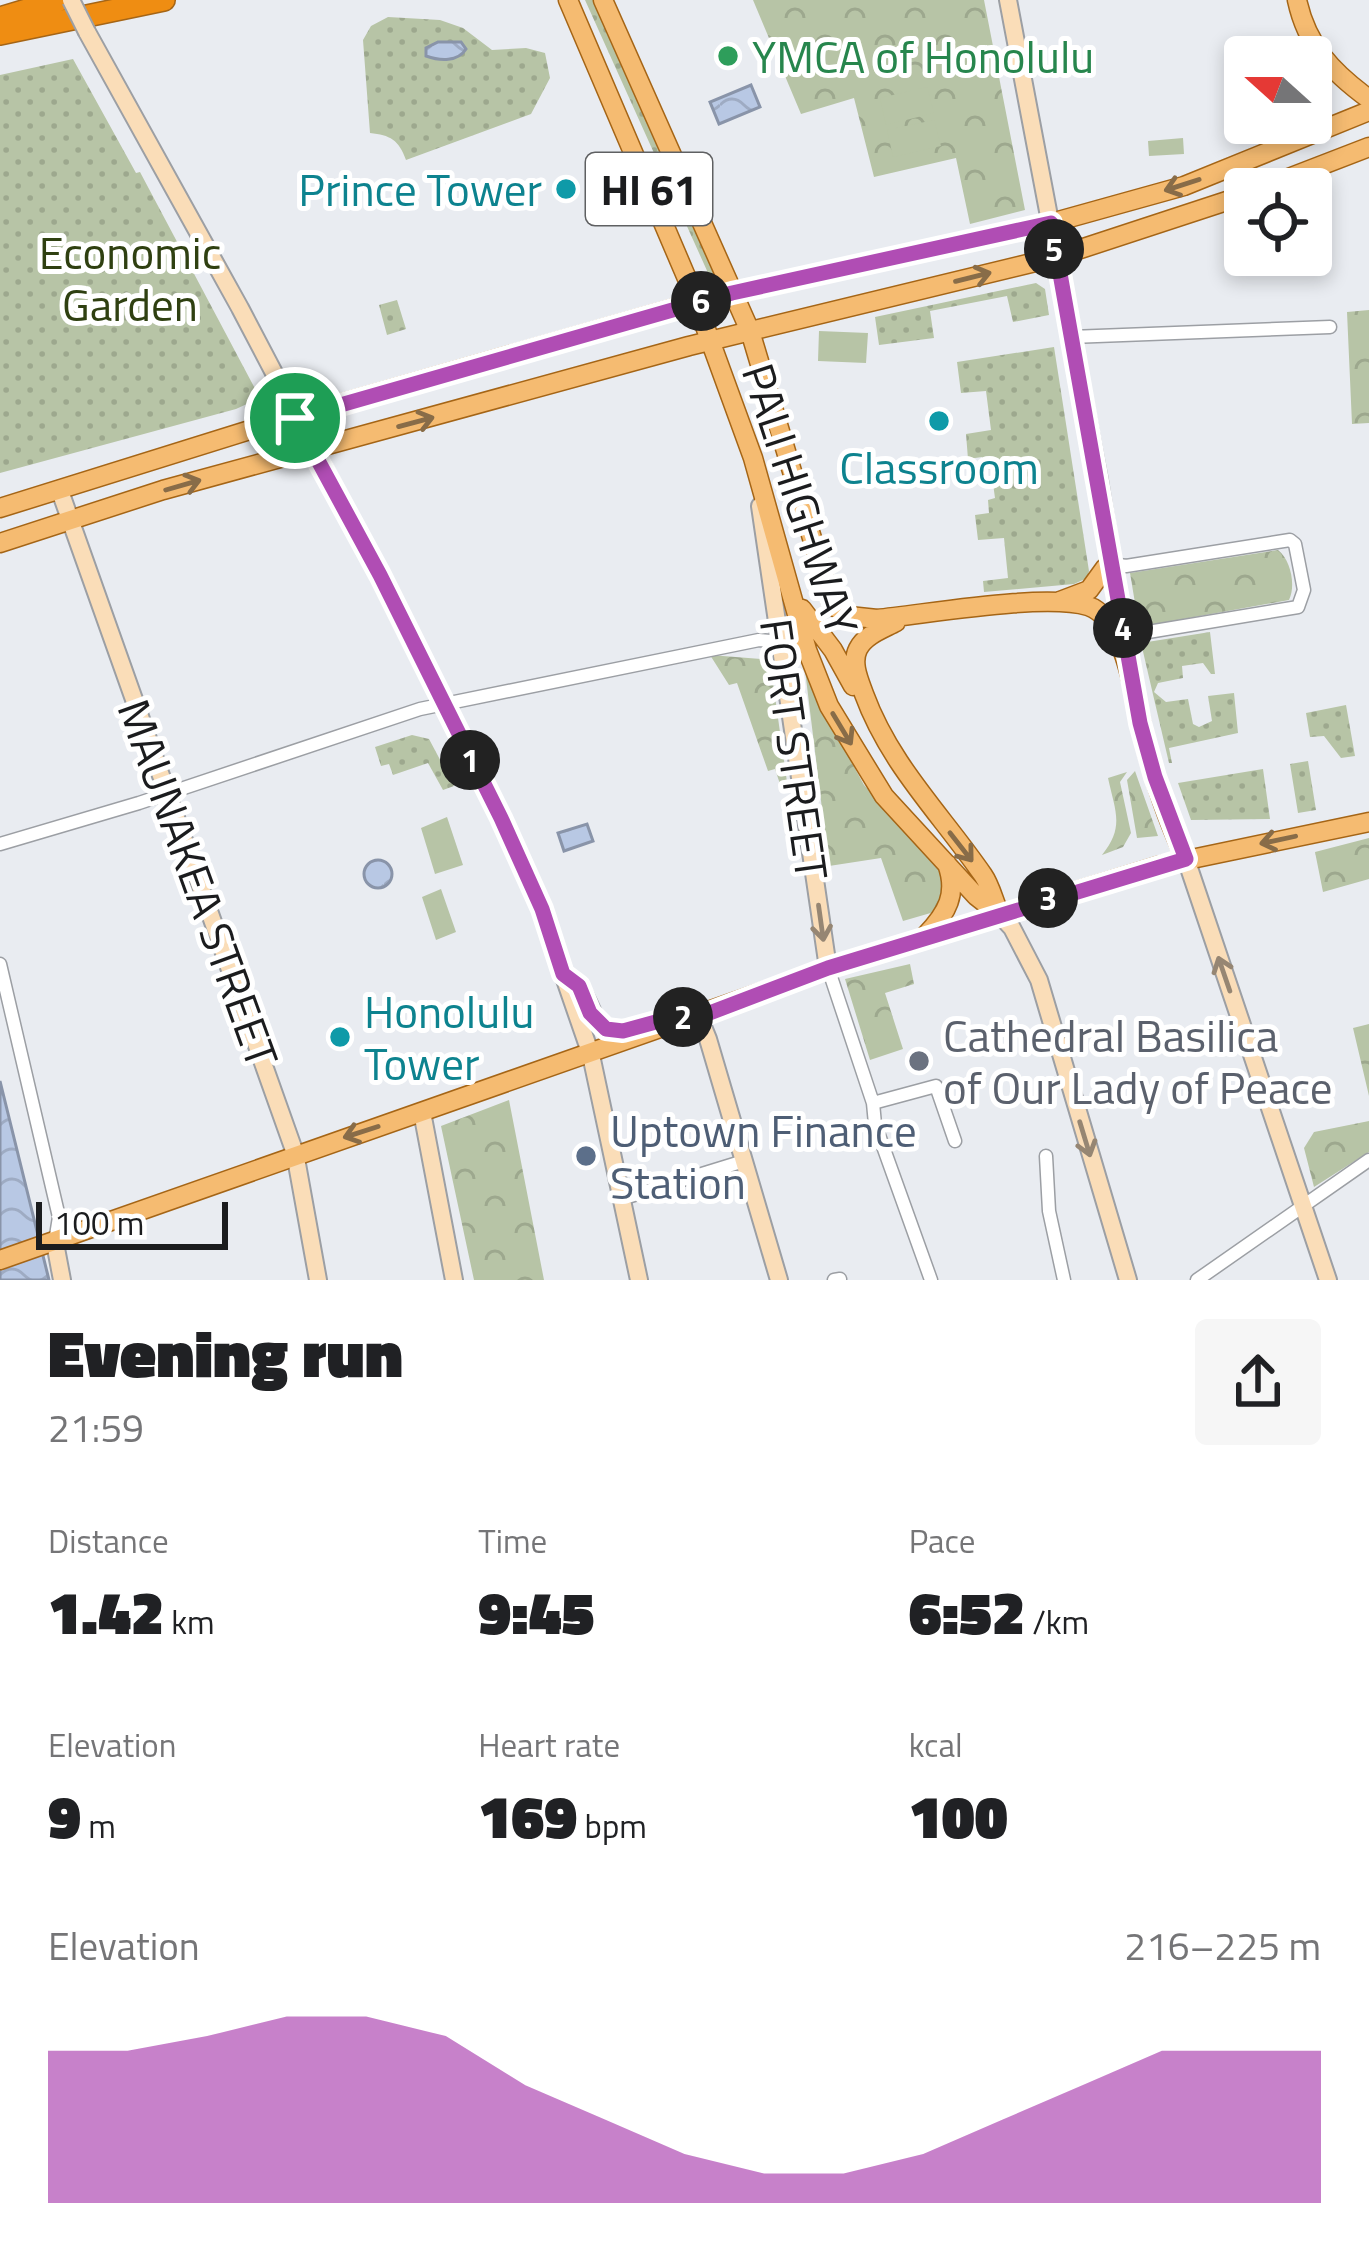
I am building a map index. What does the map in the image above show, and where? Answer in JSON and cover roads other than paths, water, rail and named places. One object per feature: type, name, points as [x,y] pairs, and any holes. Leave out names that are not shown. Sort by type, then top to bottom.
[{"type":"highway","points":[[0,17],[59,0]]},
{"type":"highway","points":[[0,34],[164,0]]},
{"type":"main road","points":[[70,0],[314,449],[532,884],[591,1054],[638,1280]]},
{"type":"main road","name":"PALI HIGHWAY","points":[[568,0],[696,302],[752,458],[807,650],[829,706],[884,796],[999,914]]},
{"type":"main road","name":"PALI HIGHWAY","points":[[603,0],[750,332],[832,605],[855,618],[1060,601]]},
{"type":"main road","points":[[613,0],[619,33]]},
{"type":"main road","points":[[1008,0],[1147,753],[1328,1280]]},
{"type":"main road","points":[[1297,0],[1318,52],[1369,99]]},
{"type":"main road","points":[[0,508],[696,302],[1051,223],[1184,186],[1369,111]]},
{"type":"main road","points":[[1318,168],[1369,147]]},
{"type":"main road","points":[[1340,160],[1369,162]]},
{"type":"main road","points":[[0,543],[163,490],[709,341],[1055,257],[1224,201]]},
{"type":"main road","name":"FORT STREET","points":[[752,458],[828,968]]},
{"type":"main road","name":"MAUNAKEA STREET","points":[[60,491],[295,1154],[319,1280]]},
{"type":"main road","points":[[1060,601],[1089,590],[1112,564]]},
{"type":"main road","points":[[795,600],[833,650],[909,782],[986,879],[999,914],[1012,928],[1039,980],[1128,1280]]},
{"type":"main road","points":[[1060,601],[1090,606],[1104,616],[1130,674]]},
{"type":"main road","points":[[876,726],[856,671],[856,655],[869,637],[911,615]]},
{"type":"main road","points":[[0,1260],[828,968],[1186,859],[1369,822]]},
{"type":"main road","points":[[923,938],[945,915],[951,899],[953,879],[946,860]]},
{"type":"main road","points":[[563,974],[579,986],[596,1022],[611,1030],[674,1017],[699,1017]]},
{"type":"main road","points":[[699,1017],[778,1280]]},
{"type":"main road","points":[[422,1112],[454,1280]]},
{"type":"main road","points":[[49,1245],[62,1280]]},
{"type":"street","points":[[1071,337],[1330,327]]},
{"type":"street","points":[[1112,564],[1126,566],[1290,540],[1295,544],[1304,590],[1298,608],[1124,636]]},
{"type":"street","points":[[0,844],[372,722],[759,640],[807,650]]},
{"type":"street","points":[[0,964],[58,1217],[49,1245]]},
{"type":"street","points":[[828,968],[873,1103],[875,1124],[931,1280]]},
{"type":"street","points":[[873,1103],[936,1086],[955,1141]]},
{"type":"street","points":[[1046,1156],[1049,1211],[1064,1280]]},
{"type":"street","points":[[1197,1280],[1369,1160]]},
{"type":"street","points":[[621,1199],[744,1161]]},
{"type":"water","points":[[438,42],[461,42],[466,49],[448,59],[426,56],[426,48]]},
{"type":"water","points":[[751,85],[760,107],[719,124],[710,102]]},
{"type":"water","points":[[587,824],[593,841],[564,851],[558,833]]},
{"type":"water","points":[[378,860],[388,864],[392,874],[388,884],[378,888],[368,884],[364,874],[368,864]]},
{"type":"water","points":[[0,1081],[49,1280],[0,1280]]},
{"type":"place","name":"YMCA of Honolulu","points":[[728,56]]},
{"type":"place","name":"Prince Tower","points":[[566,189]]},
{"type":"place","name":"Classroom","points":[[939,421]]},
{"type":"place","name":"Honolulu Tower","points":[[340,1037]]},
{"type":"place","name":"Cathedral Basilica of Our Lady of Peace","points":[[919,1061]]},
{"type":"place","name":"Uptown Finance Station","points":[[586,1156]]},
{"type":"park label","name":"Economic Garden","points":[[130,278]]}]
